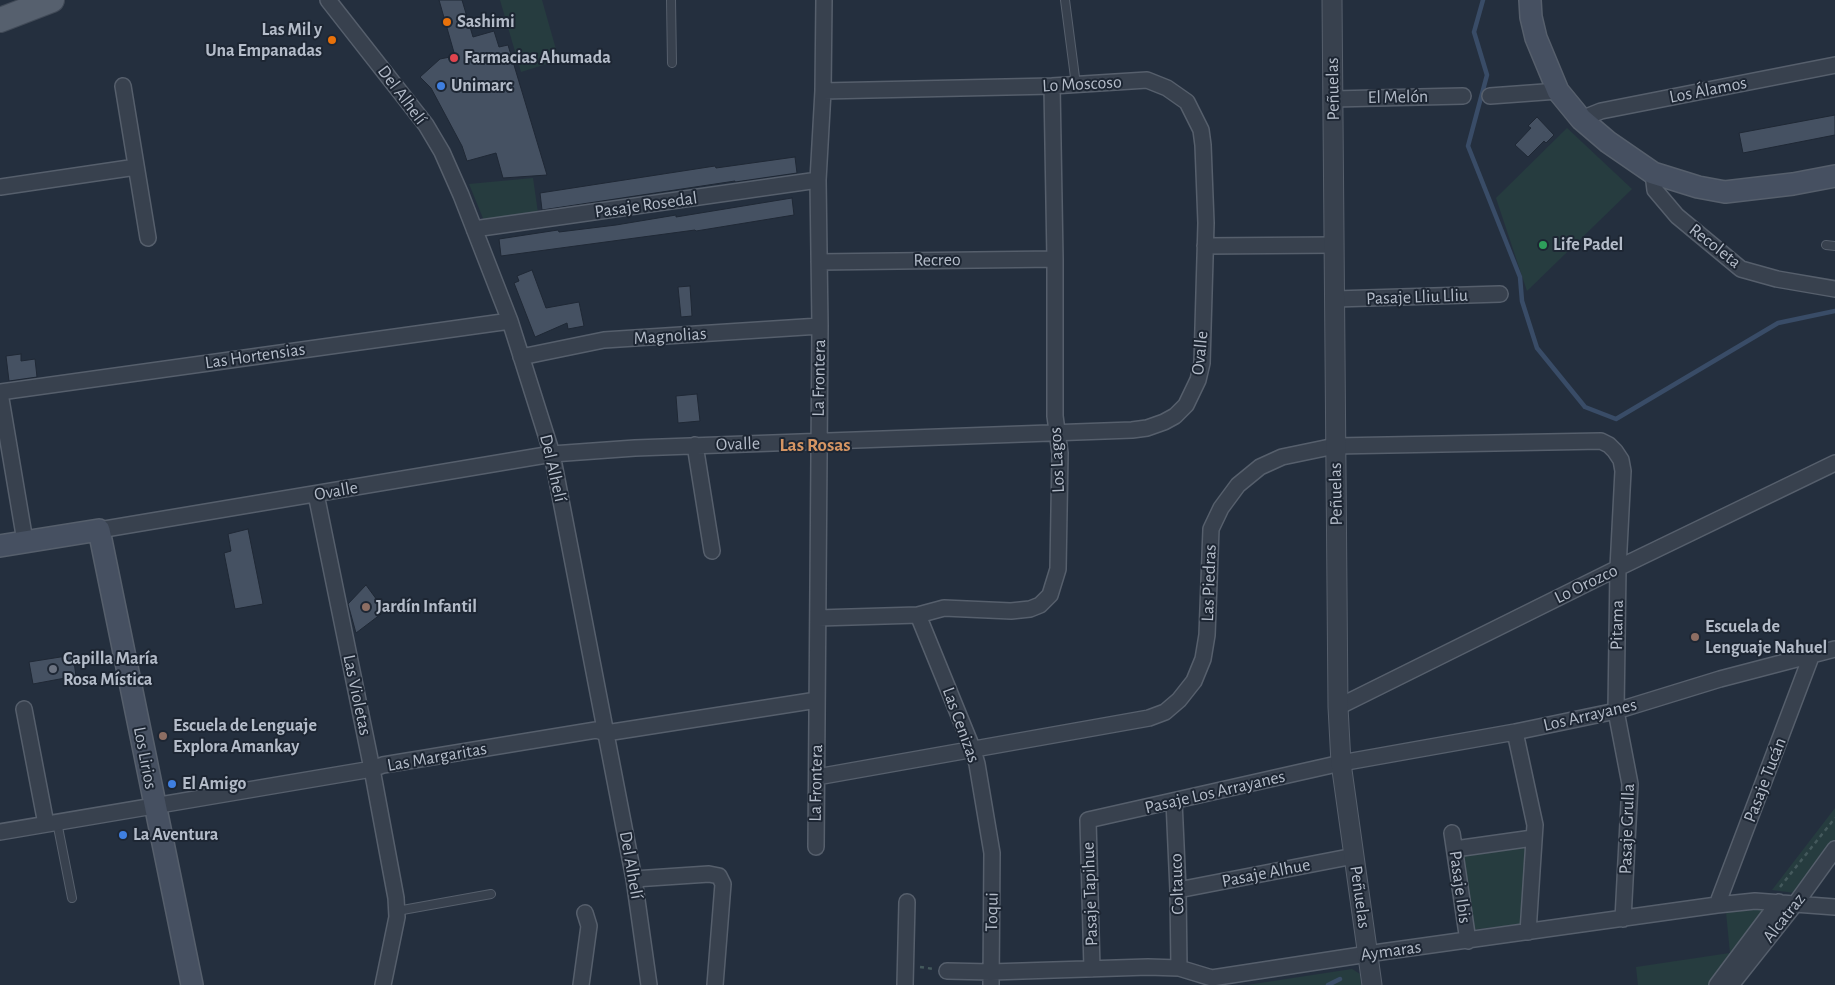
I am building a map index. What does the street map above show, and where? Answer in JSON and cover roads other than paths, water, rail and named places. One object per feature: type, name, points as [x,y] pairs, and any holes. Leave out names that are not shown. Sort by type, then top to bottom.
[{"type":"main road","points":[[0,9],[24,0]]},
{"type":"main road","points":[[0,20],[52,0]]},
{"type":"main road","points":[[1530,0],[1531,17],[1536,38],[1558,91],[1582,119],[1617,149],[1653,173],[1698,187],[1725,192],[1793,184],[1835,176]]},
{"type":"main road","name":"Ovalle","points":[[0,546],[99,530]]},
{"type":"main road","name":"Los Lirios","points":[[99,530],[192,985]]},
{"type":"street","name":"Del Alhelí","points":[[328,0],[426,125],[442,152],[510,321],[552,454],[634,879],[649,985]]},
{"type":"street","name":"La Frontera","points":[[816,847],[820,326],[818,180],[823,91],[824,0]]},
{"type":"street","name":"Peñuelas","points":[[1332,0],[1338,707],[1341,763],[1372,985]]},
{"type":"street","name":"Los Álamos","points":[[1582,119],[1602,111],[1835,66]]},
{"type":"street","name":"Lo Moscoso","points":[[823,91],[1052,86],[1147,80],[1167,88],[1187,102],[1201,130],[1204,145],[1205,246]]},
{"type":"street","points":[[123,86],[148,238]]},
{"type":"street","name":"Los Lagos","points":[[818,618],[918,615],[944,608],[1011,611],[1030,609],[1040,605],[1050,595],[1058,569],[1060,453],[1055,416],[1052,86]]},
{"type":"street","points":[[1490,96],[1558,91]]},
{"type":"street","name":"El Melón","points":[[1333,98],[1463,96]]},
{"type":"street","points":[[0,187],[136,167]]},
{"type":"street","name":"Recoleta","points":[[1653,173],[1655,190],[1677,216],[1741,269],[1776,279],[1835,289]]},
{"type":"street","name":"Pasaje Rosedal","points":[[474,230],[818,180]]},
{"type":"street","points":[[1205,246],[1334,245]]},
{"type":"street","name":"Ovalle","points":[[99,530],[552,454],[694,445],[1058,433],[1146,428],[1175,416],[1186,405],[1198,380],[1202,364],[1205,246]]},
{"type":"street","name":"Recreo","points":[[819,262],[1055,259]]},
{"type":"street","name":"Pasaje Lliu Lliu","points":[[1335,299],[1500,294]]},
{"type":"street","name":"Las Hortensias","points":[[0,393],[510,321]]},
{"type":"street","name":"Magnolias","points":[[521,357],[604,340],[820,326]]},
{"type":"street","points":[[0,393],[25,541]]},
{"type":"street","name":"Las Piedras","points":[[817,777],[1149,718],[1165,712],[1179,700],[1194,681],[1204,659],[1208,635],[1211,530],[1222,508],[1238,485],[1260,467],[1282,457],[1335,446],[1601,441],[1615,451]]},
{"type":"street","points":[[694,445],[712,552]]},
{"type":"street","name":"Pitama","points":[[1615,451],[1623,471],[1618,568],[1616,711]]},
{"type":"street","name":"Lo Orozco","points":[[1338,707],[1835,462]]},
{"type":"street","name":"Las Violetas","points":[[316,494],[372,769],[396,898],[397,911],[382,985]]},
{"type":"street","name":"Las Cenizas","points":[[918,615],[973,750],[991,840]]},
{"type":"street","name":"Los Arrayanes","points":[[1341,763],[1515,732],[1616,711],[1835,649]]},
{"type":"street","name":"Pasaje Tucán","points":[[1717,905],[1812,654]]},
{"type":"street","name":"Las Margaritas","points":[[0,832],[596,730],[606,732],[817,700]]},
{"type":"street","points":[[24,710],[52,823]]},
{"type":"street","name":"Pasaje Grulla","points":[[1616,711],[1630,784],[1623,919]]},
{"type":"street","points":[[1515,732],[1535,825],[1528,932]]},
{"type":"street","name":"Pasaje Los Arrayanes","points":[[1088,820],[1341,763]]},
{"type":"street","name":"Coltauco","points":[[1174,801],[1178,890],[1178,968]]},
{"type":"street","name":"Pasaje Tapihue","points":[[1088,820],[1092,969]]},
{"type":"street","name":"Pasaje Ibis","points":[[1452,833],[1468,940]]},
{"type":"street","points":[[1455,848],[1533,838]]},
{"type":"street","name":"Toqui","points":[[991,840],[991,978]]},
{"type":"street","name":"Alcatraz","points":[[1731,985],[1796,903],[1835,849]]},
{"type":"street","name":"Pasaje Alhue","points":[[1178,890],[1354,856]]},
{"type":"street","points":[[634,879],[709,874],[719,876],[723,884],[716,985]]},
{"type":"street","points":[[905,985],[907,902]]},
{"type":"street","name":"Aymaras","points":[[947,971],[991,978],[1092,969],[1148,967],[1178,968],[1212,978],[1717,905],[1774,902],[1835,907]]},
{"type":"street","name":"Alcatraz","points":[[1717,985],[1774,902]]},
{"type":"street","points":[[582,985],[589,926],[584,913]]},
{"type":"lane","points":[[671,0],[672,63]]},
{"type":"lane","points":[[1065,0],[1076,84]]},
{"type":"lane","points":[[1826,245],[1835,246]]},
{"type":"lane","points":[[52,823],[72,898]]},
{"type":"lane","points":[[397,911],[491,894]]},
{"type":"waterway","points":[[1483,0],[1474,32],[1487,75],[1468,146],[1520,277],[1522,301],[1537,348],[1585,407],[1616,419],[1778,323],[1835,311]]},
{"type":"waterway","points":[[1328,985],[1340,979]]},
{"type":"place","name":"Sashimi","points":[[447,22]]},
{"type":"place","name":"Las Mil y Una Empanadas","points":[[332,40]]},
{"type":"place","name":"Farmacias Ahumada","points":[[454,58]]},
{"type":"place","name":"Unimarc","points":[[441,86]]},
{"type":"place","name":"Life Padel","points":[[1543,245]]},
{"type":"place","name":"Jardín Infantil","points":[[366,607]]},
{"type":"place","name":"Escuela de Lenguaje Nahuel","points":[[1695,637]]},
{"type":"place","name":"Capilla María Rosa Mística","points":[[53,669]]},
{"type":"place","name":"Escuela de Lenguaje Explora Amankay","points":[[163,736]]},
{"type":"place","name":"El Amigo","points":[[172,784]]},
{"type":"place","name":"La Aventura","points":[[123,835]]},
{"type":"district","name":"Las Rosas","points":[[815,445]]}]
